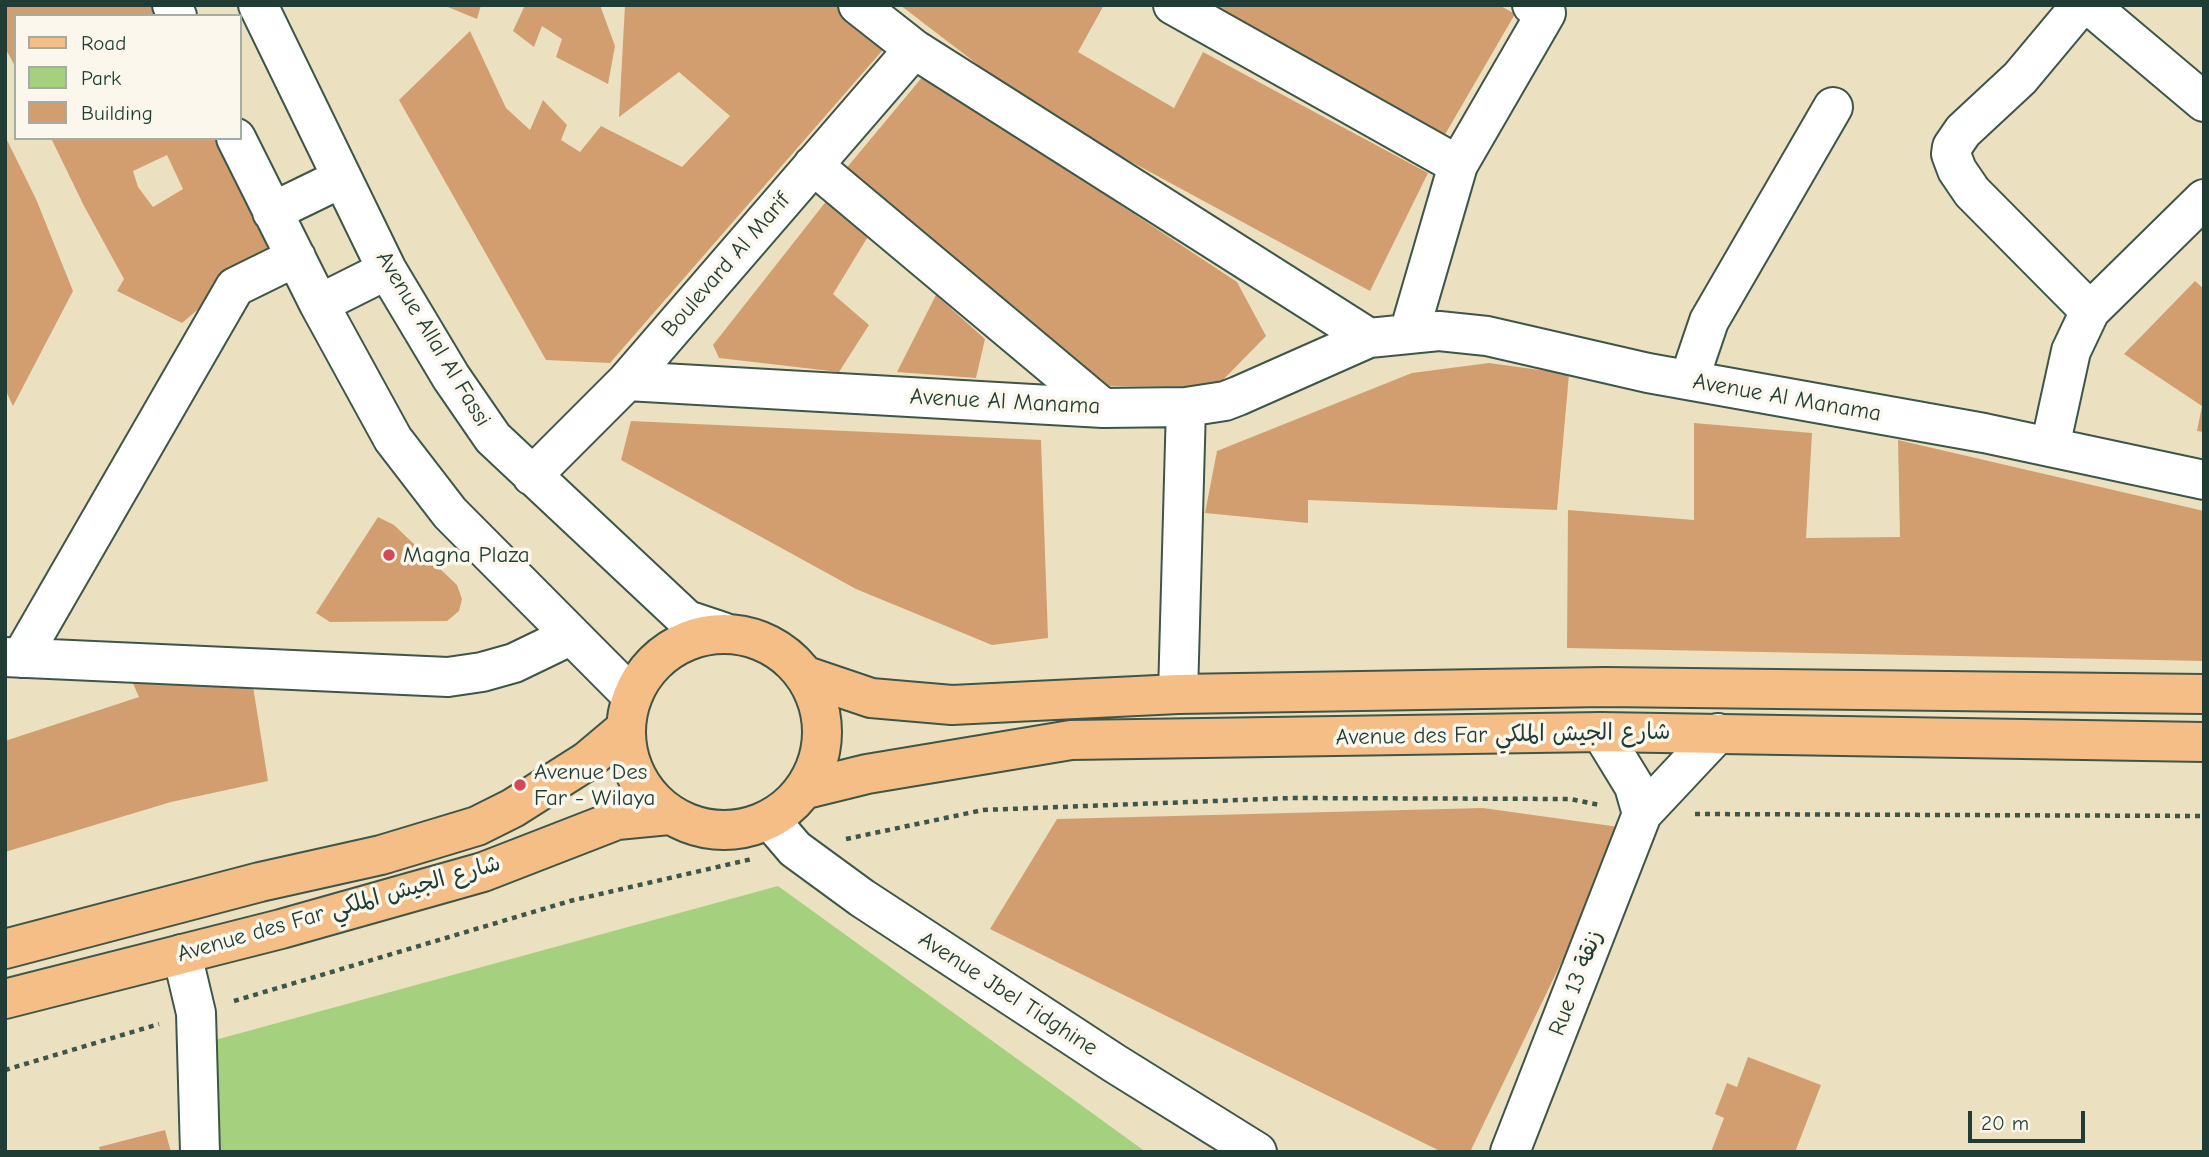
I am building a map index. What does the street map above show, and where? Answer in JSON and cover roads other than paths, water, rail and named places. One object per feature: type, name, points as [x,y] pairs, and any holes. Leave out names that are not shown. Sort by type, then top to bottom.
[{"type":"main road","points":[[723,632],[754,638],[783,653],[806,676],[821,713],[821,753],[806,789],[771,821],[737,831],[701,830],[669,815],[635,778],[628,712],[646,670],[667,650],[694,638],[723,632]]},
{"type":"main road","name":"Avenue des Far شارع الجيش الملكي","points":[[806,676],[871,698],[952,705],[1178,694],[1605,687],[2204,694]]},
{"type":"main road","name":"Avenue des Far شارع الجيش الملكي","points":[[5,949],[260,882],[381,855],[477,826],[513,808],[587,761],[628,712]]},
{"type":"main road","name":"Avenue des Far شارع الجيش الملكي","points":[[806,789],[867,774],[1071,740],[1601,732],[2204,742]]},
{"type":"main road","name":"Avenue des Far شارع الجيش الملكي","points":[[5,999],[281,929],[483,872],[617,820],[669,815]]},
{"type":"street","name":"Avenue Allal Al Fassi","points":[[258,5],[387,270],[451,377],[493,438],[687,620],[723,632]]},
{"type":"street","points":[[1173,5],[1458,165]]},
{"type":"street","points":[[2081,5],[2021,78],[1963,131],[1952,146],[1951,154],[1957,170],[1972,192],[2090,311]]},
{"type":"street","points":[[2089,5],[2204,102]]},
{"type":"street","points":[[862,7],[914,49],[1369,338]]},
{"type":"street","points":[[1409,333],[1458,165],[1539,9]]},
{"type":"street","name":"Boulevard Al Marif","points":[[532,476],[627,381],[914,49]]},
{"type":"street","points":[[1689,380],[1709,321],[1833,107]]},
{"type":"street","points":[[237,140],[319,303],[393,439],[450,513],[570,636],[628,712]]},
{"type":"street","points":[[813,165],[1102,408]]},
{"type":"street","points":[[272,212],[342,178]]},
{"type":"street","points":[[2050,447],[2071,351],[2090,311],[2204,198]]},
{"type":"street","points":[[296,257],[235,287],[13,657],[448,677],[482,672],[513,663],[570,636]]},
{"type":"street","points":[[319,303],[387,270]]},
{"type":"street","name":"Avenue Al Manama","points":[[627,381],[1102,408],[1186,407],[1238,396],[1369,338],[1439,331],[1487,337],[1689,380],[1984,433],[2204,480]]},
{"type":"street","points":[[1178,694],[1186,407]]},
{"type":"street","points":[[1601,732],[1634,786],[1642,814]]},
{"type":"street","name":"Rue 13 زنقة","points":[[1510,1152],[1642,814],[1718,733]]},
{"type":"street","name":"Avenue Jbel Tidghine","points":[[771,821],[795,849],[874,906],[1103,1056],[1205,1138],[1257,1152]]},
{"type":"street","points":[[182,954],[196,1013],[200,1152]]},
{"type":"place","name":"Magna Plaza","points":[[389,555]]},
{"type":"place","name":"Avenue Des Far - Wilaya","points":[[520,785]]}]
